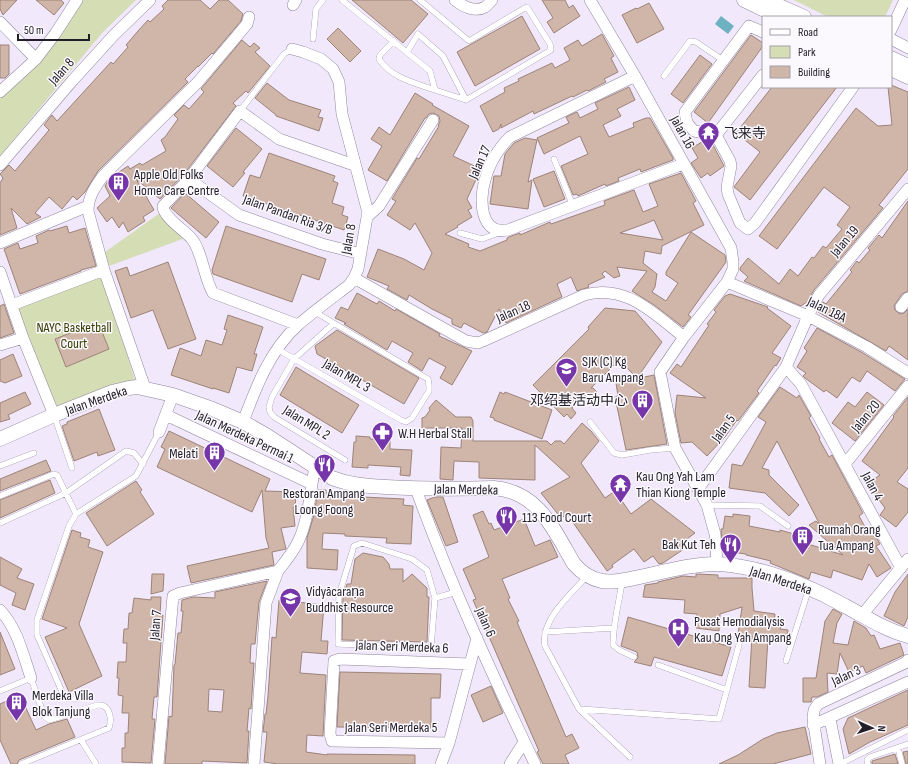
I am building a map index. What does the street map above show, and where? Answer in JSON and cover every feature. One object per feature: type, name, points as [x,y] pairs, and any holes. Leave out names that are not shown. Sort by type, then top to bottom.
[{"type":"street","points":[[0,92],[36,59],[55,34],[77,0]]},
{"type":"street","name":"Jalan 8","points":[[0,165],[73,80],[114,35],[150,0]]},
{"type":"street","points":[[455,0],[461,5],[473,10],[485,8],[492,0]]},
{"type":"street","name":"Jalan 16","points":[[590,0],[731,248],[733,269],[727,282]]},
{"type":"street","points":[[744,0],[778,16]]},
{"type":"street","points":[[766,0],[802,16]]},
{"type":"street","points":[[892,28],[905,0]]},
{"type":"street","points":[[145,388],[104,270],[88,211],[88,202],[103,176],[198,82],[247,24],[249,17]]},
{"type":"street","points":[[0,22],[36,59]]},
{"type":"street","points":[[716,135],[694,131],[687,123],[685,112],[749,26],[762,32]]},
{"type":"street","points":[[892,40],[908,48]]},
{"type":"street","name":"Jalan 8","points":[[243,422],[257,384],[277,349],[298,325],[349,285],[354,278],[361,254],[367,218],[366,200],[354,165],[342,114],[339,82],[334,69],[321,59],[292,49]]},
{"type":"street","points":[[892,58],[908,66]]},
{"type":"street","points":[[892,69],[908,77]]},
{"type":"street","name":"Jalan 17","points":[[503,232],[497,231],[488,225],[482,203],[484,180],[495,157],[504,144],[510,137],[634,76]]},
{"type":"street","points":[[716,135],[762,76]]},
{"type":"street","points":[[716,135],[730,161],[731,166],[727,187],[728,194],[740,223],[748,229],[755,224],[852,88]]},
{"type":"street","points":[[298,325],[213,293],[192,239],[164,213],[163,206],[189,179],[240,111],[279,139],[354,165]]},
{"type":"street","points":[[367,218],[379,206],[433,120]]},
{"type":"street","points":[[503,232],[683,164]]},
{"type":"street","name":"Jalan Pandan Ria 3/B","points":[[189,179],[239,215],[322,244],[361,254]]},
{"type":"street","name":"Jalan 19","points":[[808,316],[819,295],[908,189]]},
{"type":"street","points":[[0,243],[88,206]]},
{"type":"street","points":[[12,305],[104,270]]},
{"type":"street","points":[[0,272],[23,338],[54,415]]},
{"type":"street","name":"Jalan 18","points":[[354,278],[472,343],[483,341],[584,295],[600,292],[611,293],[633,299],[684,337]]},
{"type":"street","points":[[718,564],[715,534],[707,505],[675,448],[660,372],[684,337],[727,282]]},
{"type":"street","name":"Jalan 18A","points":[[727,282],[808,316],[868,347],[908,373]]},
{"type":"street","points":[[901,307],[908,298]]},
{"type":"street","name":"Jalan 5","points":[[698,489],[786,367],[808,316]]},
{"type":"street","points":[[0,345],[23,338]]},
{"type":"street","name":"Jalan 4","points":[[786,367],[801,384],[845,464],[905,564],[862,615]]},
{"type":"street","name":"Jalan 20","points":[[845,464],[908,386]]},
{"type":"street","name":"Jalan Merdeka","points":[[0,439],[54,415],[112,392],[129,388],[145,388],[173,395],[243,422],[266,435],[332,478],[353,485],[416,489],[494,488],[504,489],[522,496],[530,500],[540,510],[579,571],[587,576],[602,581],[622,580],[683,568],[718,564],[757,570],[781,577],[809,588],[829,597],[885,629],[908,636]]},
{"type":"street","points":[[159,432],[173,395]]},
{"type":"street","name":"Jalan Merdeka Permai 1","points":[[166,415],[312,484]]},
{"type":"street","points":[[254,764],[266,603],[278,571],[299,540],[306,520],[315,467]]},
{"type":"street","name":"Jalan 6","points":[[416,489],[432,535],[477,638],[535,764]]},
{"type":"street","name":"Jalan 7","points":[[158,764],[173,596],[180,592],[278,571]]},
{"type":"street","points":[[0,610],[9,622],[16,636],[31,678]]},
{"type":"street","points":[[441,764],[449,743],[477,638]]},
{"type":"street","name":"Jalan Seri Merdeka 6","points":[[332,741],[330,734],[334,661],[340,658],[470,664]]},
{"type":"street","name":"Jalan 3","points":[[813,725],[814,710],[818,704],[908,663]]},
{"type":"street","points":[[820,764],[813,725],[830,719],[908,682]]},
{"type":"street","points":[[830,719],[840,764]]},
{"type":"street","name":"Jalan Seri Merdeka 5","points":[[332,741],[449,743]]},
{"type":"street","points":[[510,764],[524,742]]},
{"type":"lane","points":[[314,39],[316,9],[323,0]]},
{"type":"lane","points":[[342,0],[430,71],[435,90]]},
{"type":"lane","points":[[394,41],[380,55],[379,59],[399,77],[466,100],[551,50],[550,44],[527,8],[469,41],[420,0]]},
{"type":"lane","points":[[407,52],[418,34],[443,56],[466,100]]},
{"type":"lane","points":[[664,76],[686,44],[690,41],[696,42],[724,60]]},
{"type":"lane","points":[[240,111],[284,54],[292,49]]},
{"type":"lane","points":[[554,158],[573,206]]},
{"type":"lane","points":[[460,234],[482,239],[503,232]]},
{"type":"lane","points":[[315,312],[333,324]]},
{"type":"lane","name":"Jalan MPL 2","points":[[333,324],[294,359],[272,397],[269,408],[274,417],[345,460]]},
{"type":"lane","name":"Jalan MPL 3","points":[[277,349],[406,422],[412,418],[429,392],[428,379],[333,324]]},
{"type":"lane","points":[[54,415],[72,468]]},
{"type":"lane","points":[[590,422],[614,453],[622,455],[650,450],[675,448]]},
{"type":"lane","points":[[86,695],[76,699],[68,699],[63,694],[38,635],[38,620],[69,526],[76,514],[136,476],[159,432]]},
{"type":"lane","points":[[0,523],[66,493],[126,451],[134,453],[143,464]]},
{"type":"lane","points":[[0,466],[34,453]]},
{"type":"lane","points":[[0,496],[54,474],[57,475],[76,514]]},
{"type":"lane","points":[[707,505],[760,506],[788,526]]},
{"type":"lane","points":[[362,543],[412,559],[426,570],[435,598],[431,646],[338,644],[339,595],[354,546],[362,543]]},
{"type":"lane","points":[[587,576],[549,621],[544,640],[579,709],[630,757]]},
{"type":"lane","points":[[622,580],[614,628],[613,645],[618,650],[634,657]]},
{"type":"lane","points":[[786,661],[809,588]]},
{"type":"lane","points":[[435,598],[457,592]]},
{"type":"lane","points":[[545,632],[614,628]]},
{"type":"lane","points":[[579,709],[719,719],[739,645]]},
{"type":"lane","points":[[658,665],[727,690]]},
{"type":"lane","points":[[0,691],[31,678],[44,716],[49,720],[98,705],[103,705],[106,707],[110,716],[111,722],[109,728],[21,764]]},
{"type":"lane","points":[[840,764],[908,730]]},
{"type":"lane","points":[[81,740],[96,764]]},
{"type":"lane","points":[[868,764],[867,760],[870,757],[908,744]]},
{"type":"lane","points":[[898,748],[902,764]]},
{"type":"green space","points":[[81,0],[136,0],[102,33],[0,156],[0,99],[40,62]]},
{"type":"green space","points":[[794,0],[893,0],[885,16],[826,16]]},
{"type":"green space","points":[[160,213],[188,237],[109,266],[105,252]]},
{"type":"green space","name":"NAYC Basketball Court","points":[[103,274],[136,384],[58,408],[26,339],[15,307]]},
{"type":"water","points":[[721,16],[734,26],[728,34],[715,24]]},
{"type":"building","points":[[0,0],[17,0],[3,15],[0,9]]},
{"type":"building","points":[[36,0],[61,0],[64,3],[54,15]]},
{"type":"building","points":[[168,0],[200,0],[210,9],[219,0],[228,0],[243,14],[241,21],[213,54],[212,53],[185,79],[188,82],[98,171],[85,192],[77,200],[73,196],[62,209],[49,197],[35,213],[41,217],[27,224],[11,208],[17,228],[0,235],[0,183],[3,178],[0,174],[9,165],[15,171],[49,130],[44,125],[52,115],[57,121],[111,62],[113,64],[128,47],[126,45],[148,20],[150,22],[164,9],[162,6]]},
{"type":"building","points":[[352,0],[411,0],[428,14],[403,43]]},
{"type":"building","points":[[542,0],[565,0],[569,8],[573,5],[580,16],[554,33],[547,22],[553,18]]},
{"type":"building","points":[[649,3],[664,29],[637,43],[622,15]]},
{"type":"building","points":[[522,16],[540,49],[475,86],[457,52]]},
{"type":"building","points":[[338,28],[361,51],[350,62],[327,39]]},
{"type":"building","points":[[602,34],[614,56],[611,58],[618,72],[604,79],[606,82],[588,91],[587,90],[573,97],[572,96],[534,114],[533,111],[501,128],[501,124],[499,129],[493,132],[480,106],[505,92],[504,88],[519,81],[518,79],[552,63],[555,68],[570,60],[564,48],[578,40],[582,46]]},
{"type":"building","points":[[751,35],[762,42],[762,47],[708,123],[694,112]]},
{"type":"building","points":[[242,40],[250,47],[254,43],[260,48],[255,52],[270,66],[248,93],[246,91],[233,103],[236,106],[184,174],[160,199],[136,179],[154,210],[143,217],[145,221],[128,232],[123,222],[119,228],[112,217],[107,222],[97,208],[110,196],[105,186],[108,181],[128,166],[130,169],[140,163],[142,165],[166,151],[161,140],[165,137],[178,119],[174,115],[184,105],[189,109],[204,92],[201,89]]},
{"type":"building","points":[[0,45],[9,45],[9,74],[5,78],[0,78]]},
{"type":"building","points":[[700,55],[712,64],[683,103],[671,94]]},
{"type":"building","points":[[267,83],[289,100],[321,110],[318,117],[323,118],[319,131],[276,116],[255,98]]},
{"type":"building","points":[[892,85],[908,92],[908,169],[879,205],[883,208],[814,290],[807,302],[801,306],[744,281],[748,277],[740,270],[740,268],[748,258],[779,284],[790,269],[798,276],[812,257],[814,258],[823,246],[826,248],[842,229],[837,225],[850,207],[824,187],[777,249],[759,236],[856,108],[878,126],[892,125],[888,88],[892,88]]},
{"type":"building","points":[[629,87],[635,100],[617,109],[621,116],[603,125],[609,137],[634,127],[633,123],[650,118],[673,160],[641,172],[640,169],[618,178],[619,181],[606,186],[605,184],[578,196],[577,194],[573,195],[561,166],[588,154],[580,136],[544,154],[537,138],[569,123],[566,117],[577,112],[580,118],[598,109],[595,103]]},
{"type":"building","points":[[771,88],[836,88],[750,200],[734,187],[760,152],[736,133]]},
{"type":"building","points":[[415,93],[433,104],[432,105],[469,126],[453,156],[481,169],[467,199],[472,208],[468,210],[472,217],[445,234],[469,244],[468,247],[480,251],[507,240],[509,237],[520,233],[520,235],[550,222],[551,224],[605,205],[604,201],[634,190],[643,212],[658,206],[649,184],[681,173],[696,201],[693,203],[704,225],[662,246],[661,254],[645,251],[643,263],[657,274],[655,287],[652,292],[666,301],[678,283],[666,275],[666,272],[691,232],[725,255],[726,262],[688,315],[691,317],[683,327],[654,305],[632,291],[647,271],[617,267],[620,276],[614,278],[605,271],[602,274],[605,277],[588,285],[589,287],[577,291],[571,277],[557,284],[562,297],[506,323],[499,309],[487,332],[483,333],[464,323],[461,328],[452,324],[452,319],[409,295],[407,300],[387,289],[389,286],[367,277],[378,249],[404,259],[424,270],[432,253],[415,223],[410,230],[387,215],[396,201],[392,199],[439,126],[439,116],[433,113],[429,114],[425,118],[387,181],[368,170],[382,146],[371,139],[379,127],[390,135]],"holes":[[[654,220],[663,240],[620,233]]]},
{"type":"building","points":[[236,128],[262,149],[233,187],[207,166]]},
{"type":"building","points":[[525,138],[537,140],[528,182],[532,180],[528,209],[490,204],[494,176],[501,176],[505,154],[514,143]]},
{"type":"building","name":"飞来寺","points":[[705,140],[711,141],[724,166],[710,176],[708,173],[701,178],[691,163],[698,158],[692,148]]},
{"type":"building","points":[[269,153],[335,176],[333,181],[338,183],[332,203],[344,207],[342,215],[348,217],[344,230],[243,196],[250,175],[260,178]]},
{"type":"building","points":[[554,171],[565,199],[544,207],[533,179]]},
{"type":"building","points":[[185,193],[219,222],[206,238],[171,208]]},
{"type":"building","points":[[908,201],[908,291],[902,294],[894,306],[895,310],[900,314],[904,313],[908,309],[908,360],[889,346],[886,351],[818,312],[823,302],[826,304],[852,272],[850,270],[857,261],[859,263],[870,250],[868,248],[879,235],[882,238]]},
{"type":"building","points":[[67,226],[69,233],[85,228],[96,266],[81,270],[20,294],[4,249],[18,243],[20,249],[38,243],[36,236],[49,230]]},
{"type":"building","points":[[226,226],[326,259],[319,280],[302,274],[292,302],[213,274],[212,270]]},
{"type":"building","points":[[168,262],[196,339],[168,349],[153,310],[131,318],[115,271],[127,267],[130,276]]},
{"type":"building","points":[[357,293],[377,304],[379,301],[395,311],[396,309],[440,334],[439,336],[472,351],[452,385],[440,378],[446,367],[429,358],[422,371],[408,362],[413,353],[392,341],[387,350],[344,324],[346,323],[335,318],[341,307],[348,310]]},
{"type":"building","points":[[730,294],[768,307],[767,308],[791,326],[772,353],[781,358],[757,391],[759,393],[725,437],[707,456],[692,442],[681,443],[675,413],[677,395],[706,398],[670,373],[677,364],[681,367],[709,325],[707,324],[716,312],[714,310],[725,296]]},
{"type":"building","points":[[4,304],[14,333],[0,338],[0,306]]},
{"type":"building","points":[[605,308],[635,311],[662,342],[637,378],[619,360],[591,388],[597,392],[590,400],[585,395],[572,408],[576,413],[571,419],[567,414],[564,417],[533,385],[589,329],[588,327]]},
{"type":"building","points":[[228,315],[263,327],[254,354],[257,354],[252,371],[237,367],[229,393],[171,375],[180,348],[201,356],[206,340],[222,345],[227,330],[224,329]]},
{"type":"building","points":[[98,322],[109,349],[66,367],[55,339]]},
{"type":"building","points":[[817,328],[863,353],[905,379],[895,391],[867,371],[860,382],[852,377],[837,398],[826,390],[824,392],[805,378],[803,376],[806,373],[797,367],[807,351],[804,348]]},
{"type":"building","points":[[337,330],[419,378],[404,404],[317,354],[315,346]]},
{"type":"building","points":[[13,354],[22,376],[5,383],[0,381],[0,360]]},
{"type":"building","points":[[296,367],[359,405],[342,433],[280,395]]},
{"type":"building","name":"邓绍基活动中心","points":[[654,375],[667,444],[626,450],[615,397],[618,396],[616,383]]},
{"type":"building","points":[[780,387],[797,398],[799,395],[811,416],[809,418],[820,438],[819,439],[829,457],[832,455],[863,513],[859,516],[869,534],[873,532],[880,544],[876,546],[891,568],[877,577],[869,564],[862,580],[833,570],[831,578],[811,572],[809,579],[770,563],[771,561],[746,554],[723,551],[721,529],[723,529],[725,516],[733,517],[733,514],[750,516],[749,526],[780,532],[780,530],[794,534],[792,539],[843,555],[809,525],[816,521],[820,525],[777,441],[762,468],[769,470],[769,475],[799,505],[789,516],[765,493],[729,488],[732,464],[742,466],[766,422],[758,417]]},
{"type":"building","points":[[25,392],[31,404],[8,415],[10,419],[0,422],[0,403]]},
{"type":"building","points":[[500,392],[504,394],[505,392],[552,410],[542,439],[494,420],[494,418],[490,417]]},
{"type":"building","points":[[867,392],[884,405],[855,441],[832,423],[848,402],[855,407]]},
{"type":"building","points":[[908,397],[908,468],[897,482],[908,489],[908,512],[896,527],[880,515],[885,508],[867,484],[880,475],[862,461]]},
{"type":"building","points":[[436,400],[456,417],[471,417],[473,421],[473,441],[547,441],[551,445],[555,441],[561,441],[564,444],[582,423],[599,441],[581,463],[605,498],[615,491],[631,514],[651,499],[695,533],[680,544],[684,549],[663,563],[659,564],[653,556],[644,562],[634,549],[612,565],[613,567],[607,571],[567,514],[561,518],[541,493],[570,477],[535,445],[535,480],[479,478],[479,462],[454,461],[453,480],[440,479],[441,447],[461,448],[462,428],[422,428],[422,418],[425,417],[430,410],[429,408]]},
{"type":"building","points":[[99,409],[115,450],[98,456],[97,452],[74,461],[62,426],[67,424],[67,422]]},
{"type":"building","points":[[169,431],[270,479],[265,491],[296,492],[295,508],[293,507],[295,526],[281,528],[286,549],[272,552],[274,565],[191,583],[187,566],[269,548],[266,538],[262,490],[252,512],[157,467],[165,449],[161,447]]},
{"type":"building","points":[[356,436],[370,437],[370,439],[390,440],[390,449],[412,450],[410,476],[400,475],[401,467],[368,465],[368,468],[352,467],[354,442],[356,442]]},
{"type":"building","points":[[46,460],[51,471],[0,491],[0,479]]},
{"type":"building","points":[[50,480],[55,493],[0,518],[0,500]]},
{"type":"building","points":[[136,481],[142,490],[140,492],[154,514],[107,546],[86,513]]},
{"type":"building","points":[[318,490],[326,490],[326,493],[343,493],[343,496],[404,499],[403,505],[413,506],[411,544],[386,543],[387,538],[345,536],[345,534],[323,533],[322,549],[338,550],[337,570],[307,568],[307,538],[314,515]]},
{"type":"building","points":[[435,497],[443,497],[458,542],[446,546],[427,500]]},
{"type":"building","points":[[483,511],[489,524],[491,523],[494,530],[524,519],[535,546],[550,540],[558,557],[502,579],[510,598],[508,599],[519,621],[517,622],[566,737],[572,734],[579,748],[565,755],[569,764],[543,764],[537,752],[539,751],[473,600],[476,599],[463,569],[489,557],[473,515]]},
{"type":"building","points":[[72,530],[81,533],[80,537],[90,540],[88,547],[103,552],[79,624],[102,676],[69,692],[45,637],[67,628],[42,619]]},
{"type":"building","points":[[363,553],[383,557],[389,564],[390,569],[403,569],[403,582],[412,574],[427,588],[427,597],[429,597],[427,642],[342,640],[343,596],[347,584],[351,584],[355,559]]},
{"type":"building","points":[[0,557],[22,569],[17,578],[34,584],[25,610],[12,605],[16,593],[0,585]]},
{"type":"building","points":[[152,574],[164,574],[163,591],[151,594]]},
{"type":"building","points":[[696,574],[718,575],[718,578],[752,578],[754,611],[775,614],[774,624],[781,625],[780,629],[788,630],[787,641],[768,638],[765,688],[749,687],[752,636],[738,634],[742,607],[720,614],[719,631],[696,628],[697,614],[684,613],[685,600],[643,597],[645,585],[683,576],[696,577]]},
{"type":"building","points":[[908,574],[908,617],[904,626],[884,616],[895,592]]},
{"type":"building","points":[[267,581],[259,602],[255,644],[251,644],[250,663],[254,663],[251,709],[249,708],[247,731],[249,731],[247,763],[202,761],[202,764],[165,764],[169,716],[172,717],[174,665],[178,633],[181,633],[183,611],[181,611],[182,600],[193,597],[215,598],[215,592]],"holes":[[[209,689],[224,690],[222,712],[208,711]]]},
{"type":"building","points":[[151,597],[161,597],[160,615],[163,615],[157,697],[154,697],[152,719],[155,719],[151,763],[122,762],[122,748],[125,748],[125,733],[128,733],[129,713],[122,713],[123,696],[118,695],[118,662],[126,662],[127,643],[123,643],[124,629],[128,629],[129,613],[132,613],[134,598],[151,600]]},
{"type":"building","points":[[279,600],[324,605],[321,641],[328,641],[327,654],[302,652],[300,673],[326,675],[323,736],[307,735],[306,752],[327,755],[415,755],[415,764],[278,764],[264,762],[267,732],[263,732],[268,696],[272,637],[276,638]]},
{"type":"building","points":[[833,609],[842,614],[837,623],[833,643],[848,645],[854,621],[866,628],[871,636],[874,635],[880,649],[900,643],[904,655],[866,673],[863,666],[849,672],[840,653],[837,674],[827,673],[828,692],[817,697],[812,697],[811,702],[803,702],[803,678],[816,678],[825,621]]},
{"type":"building","name":"Pusat Hemodialysis Kau Ong Yah Ampang","points":[[628,617],[731,647],[722,676],[654,657],[651,666],[634,662],[638,658],[637,652],[621,646]]},
{"type":"building","points":[[0,632],[15,669],[0,675]]},
{"type":"building","points":[[340,672],[441,674],[440,698],[431,698],[431,728],[337,727]]},
{"type":"building","points":[[491,686],[503,713],[483,722],[471,695]]},
{"type":"building","points":[[908,690],[908,725],[870,742],[849,754],[843,729],[848,718]]},
{"type":"building","name":"Merdeka Villa Blok Tanjung","points":[[20,695],[36,730],[49,724],[67,719],[75,737],[19,760],[17,764],[11,764],[0,740],[0,704]]},
{"type":"building","points":[[805,727],[811,754],[773,764],[719,764],[738,755],[763,739],[777,733]]},
{"type":"building","points":[[908,751],[908,764],[906,764],[903,752]]},
{"type":"building","points":[[895,754],[898,764],[872,764],[872,761]]},
{"type":"place","name":"飞来寺","points":[[708,152]]},
{"type":"place","name":"Apple Old Folks Home Care Centre","points":[[119,202]]},
{"type":"place","name":"SJK (C) Kg Baru Ampang","points":[[566,388]]},
{"type":"place","name":"邓绍基活动中心","points":[[643,420]]},
{"type":"place","name":"W.H Herbal Stall","points":[[382,452]]},
{"type":"place","name":"Melati","points":[[214,472]]},
{"type":"place","name":"Restoran Ampang Loong Foong","points":[[324,484]]},
{"type":"place","name":"Kau Ong Yah Lam Thian Kiong Temple","points":[[620,504]]},
{"type":"place","name":"113 Food Court","points":[[506,536]]},
{"type":"place","name":"Rumah Orang Tua Ampang","points":[[803,556]]},
{"type":"place","name":"Bak Kut Teh","points":[[731,564]]},
{"type":"place","name":"Vidyācaraṇa Buddhist Resource","points":[[291,618]]},
{"type":"place","name":"Pusat Hemodialysis Kau Ong Yah Ampang","points":[[679,648]]},
{"type":"place","name":"Merdeka Villa Blok Tanjung","points":[[16,722]]}]
